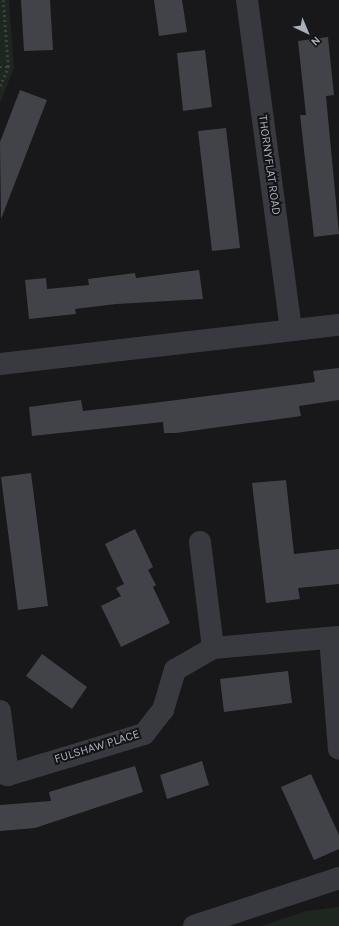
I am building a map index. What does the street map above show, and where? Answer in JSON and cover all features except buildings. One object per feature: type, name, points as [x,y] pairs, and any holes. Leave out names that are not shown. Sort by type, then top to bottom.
[{"type":"street","name":"THORNYFLAT ROAD","points":[[247,0],[291,330]]},
{"type":"street","points":[[0,364],[339,325]]},
{"type":"street","points":[[200,542],[213,648]]},
{"type":"street","name":"FULSHAW PLACE","points":[[4,774],[144,734],[163,710],[175,670],[213,648],[334,638],[339,749]]},
{"type":"street","points":[[0,711],[4,774]]},
{"type":"street","points":[[194,926],[339,878]]},
{"type":"path","points":[[0,86],[8,67],[3,0]]},
{"type":"path","points":[[0,67],[8,67]]},
{"type":"shaded area","points":[[0,0],[9,0],[14,68],[0,103]]},
{"type":"shaded area","points":[[339,907],[339,926],[261,926],[306,911]]}]
